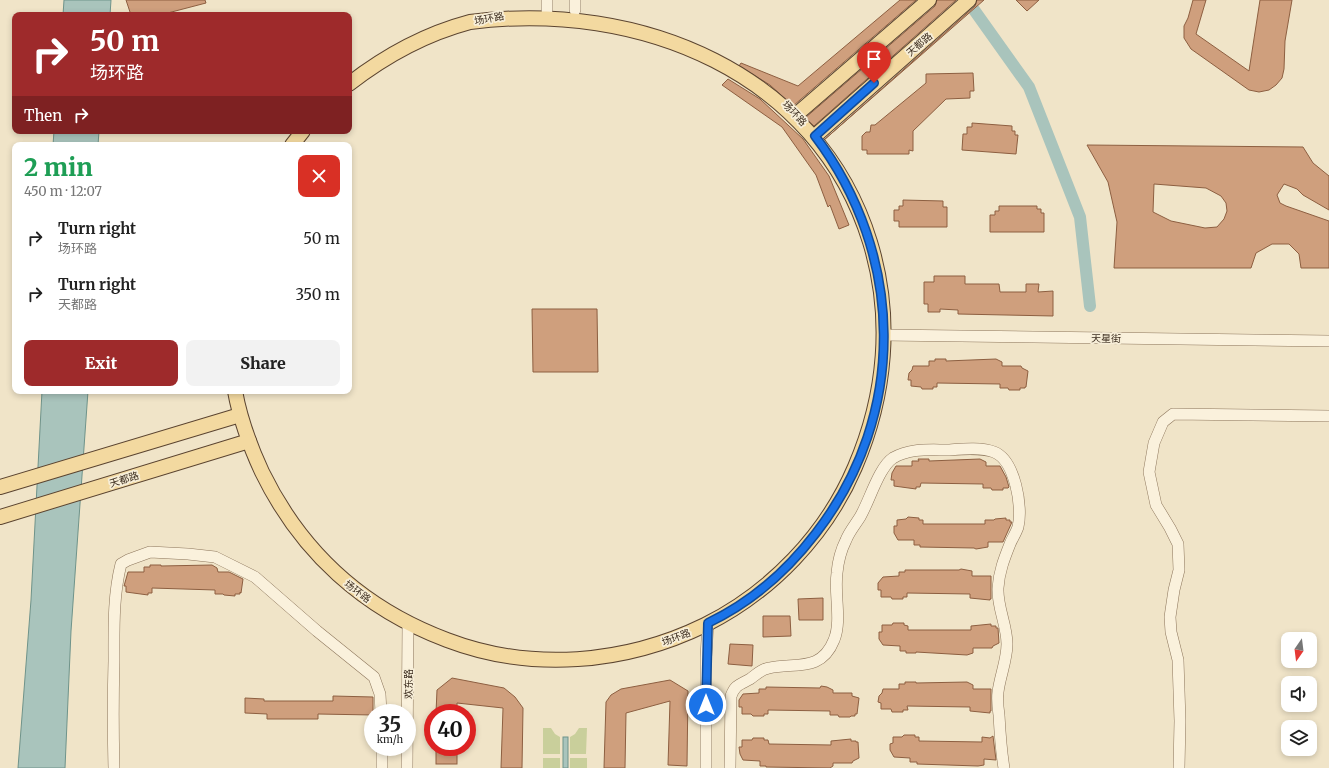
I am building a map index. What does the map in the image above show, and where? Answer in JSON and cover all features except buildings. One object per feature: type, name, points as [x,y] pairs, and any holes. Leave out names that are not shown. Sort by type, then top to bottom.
[{"type":"main road","points":[[796,114],[929,0]]},
{"type":"main road","name":"天都路","points":[[815,136],[969,0]]},
{"type":"main road","name":"场环路","points":[[236,394],[240,415],[249,442],[272,493],[289,519],[310,546],[353,588],[387,612],[423,631],[463,646],[486,652],[536,659],[580,659],[614,655],[647,648],[684,635],[721,617],[748,600],[779,574],[802,551],[829,517],[848,484],[866,442],[878,400],[883,362],[884,335],[881,293],[875,258],[865,224],[849,188],[815,136],[783,100],[756,77],[730,59],[703,44],[672,30],[639,20],[575,5],[547,5],[532,11],[493,16],[467,22],[433,34],[406,46],[378,63],[352,82]]},
{"type":"main road","points":[[294,142],[301,134]]},
{"type":"main road","points":[[0,487],[240,415]]},
{"type":"main road","name":"天都路","points":[[0,516],[249,442]]},
{"type":"street","name":"天星街","points":[[884,335],[1329,341]]},
{"type":"street","points":[[1180,768],[1178,660],[1171,632],[1170,617],[1179,570],[1178,544],[1156,505],[1149,472],[1154,443],[1163,422],[1173,414],[1329,416]]},
{"type":"street","points":[[730,768],[731,696],[734,689],[740,683],[751,678],[760,671],[769,668],[804,665],[824,656],[830,648],[837,629],[836,585],[839,560],[846,538],[860,516],[886,464],[902,454],[914,450],[970,449],[993,451],[1001,456],[1012,474],[1017,492],[1019,515],[1018,527],[1004,559],[999,576],[998,590],[1007,644],[998,695],[1000,746],[1004,768]]},
{"type":"street","points":[[114,768],[114,605],[117,580],[121,564],[150,552],[215,557],[255,577],[374,678],[380,694],[381,704]]},
{"type":"street","name":"欢东路","points":[[407,704],[408,623]]},
{"type":"street","points":[[706,768],[706,657],[708,623]]},
{"type":"street","points":[[382,756],[382,768]]},
{"type":"street","name":"欢东路","points":[[407,756],[407,768]]},
{"type":"green space","points":[[543,728],[551,728],[555,734],[560,737],[560,754],[543,754]]},
{"type":"green space","points":[[579,728],[587,728],[586,754],[570,754],[570,737],[575,734]]},
{"type":"green space","points":[[543,758],[560,758],[560,768],[543,768]]},
{"type":"green space","points":[[570,758],[587,758],[587,768],[570,768]]},
{"type":"water","points":[[64,0],[111,0],[110,12],[63,12]]},
{"type":"water","points":[[54,134],[99,134],[98,142],[53,142]]},
{"type":"water","points":[[42,394],[88,394],[71,631],[65,768],[18,768],[31,600]]},
{"type":"water","points":[[563,737],[568,737],[568,768],[563,768]]},
{"type":"waterway","points":[[967,0],[1029,87],[1080,217],[1090,306]]},
{"type":"route","points":[[706,705],[708,623],[721,617],[748,600],[779,574],[802,551],[829,517],[848,484],[866,442],[878,400],[883,362],[884,328],[881,293],[875,258],[865,224],[849,188],[815,136],[874,83]]}]
